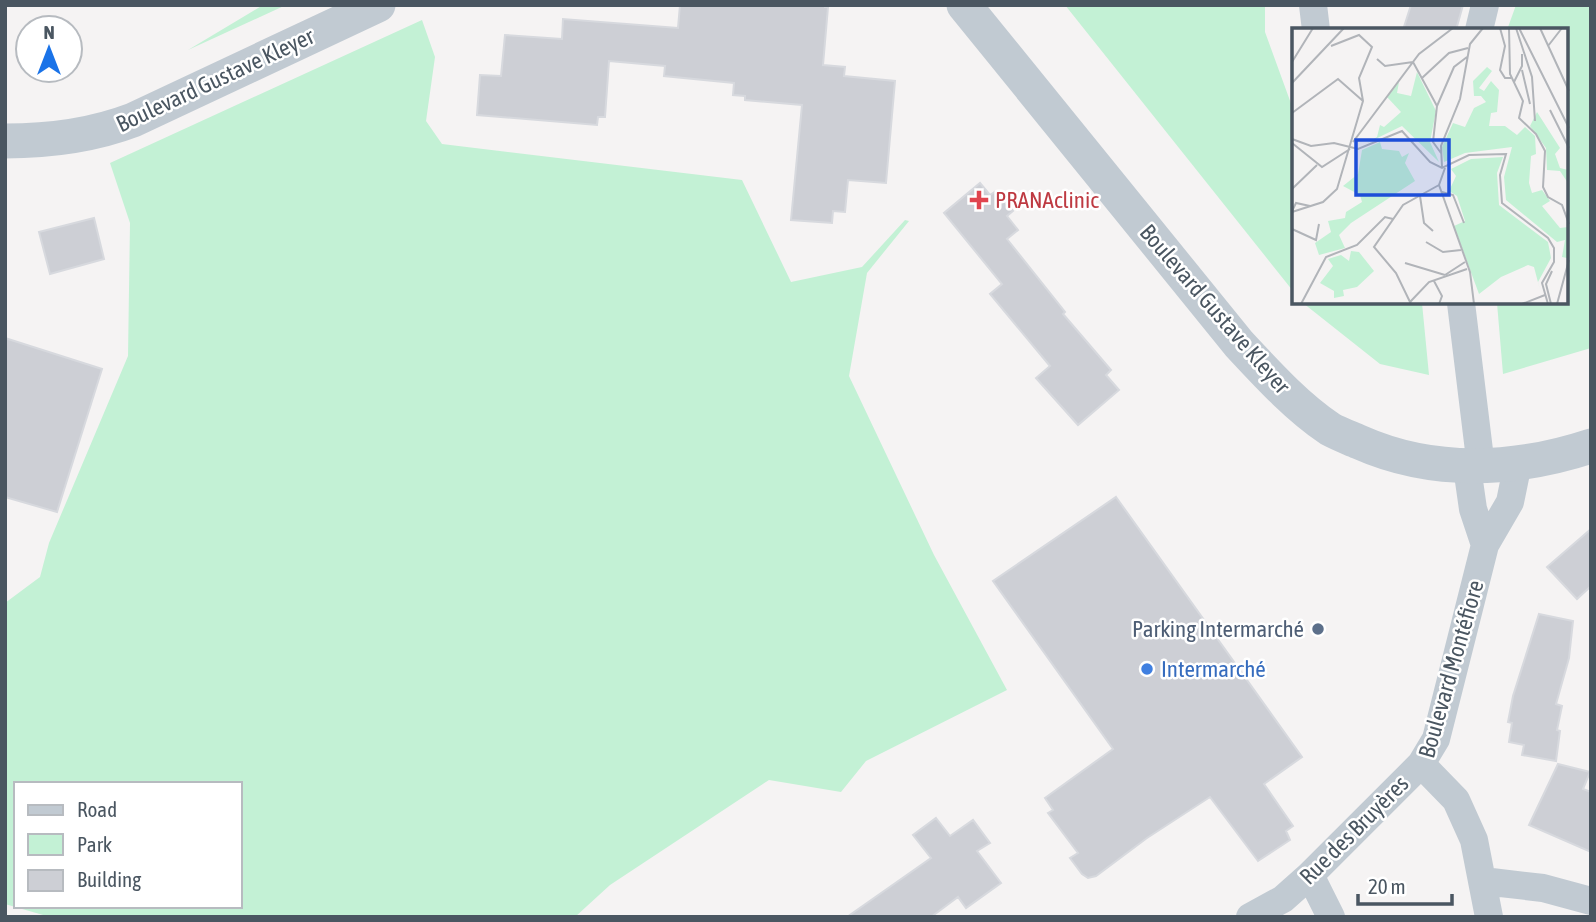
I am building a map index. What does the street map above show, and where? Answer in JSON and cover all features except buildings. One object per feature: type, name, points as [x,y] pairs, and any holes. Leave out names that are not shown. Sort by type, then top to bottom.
[{"type":"street","name":"Boulevard Gustave Kleyer","points":[[5,141],[46,141],[102,132],[378,5]]},
{"type":"street","name":"Boulevard Gustave Kleyer","points":[[964,5],[1239,344],[1294,400],[1332,430],[1385,453],[1416,461],[1474,467],[1518,463],[1591,446]]},
{"type":"street","points":[[1313,5],[1316,28]]},
{"type":"street","points":[[1479,28],[1485,5]]},
{"type":"street","points":[[1462,310],[1474,467],[1474,509],[1485,545]]},
{"type":"street","name":"Boulevard Montéfiore","points":[[1489,917],[1474,840],[1456,800],[1421,764],[1436,739],[1485,545],[1510,502],[1518,463]]},
{"type":"street","name":"Rue des Bruyères","points":[[1250,917],[1283,899],[1310,875],[1421,764]]},
{"type":"street","points":[[1310,875],[1331,917]]},
{"type":"street","points":[[1483,881],[1543,888],[1591,901]]},
{"type":"green space","points":[[263,5],[286,5],[188,50]]},
{"type":"green space","points":[[1065,5],[1265,5],[1265,32],[1292,106],[1292,290]]},
{"type":"green space","points":[[1516,5],[1591,5],[1591,348],[1503,374],[1497,304],[1568,304],[1568,28],[1508,28]]},
{"type":"green space","points":[[422,20],[435,57],[426,121],[442,144],[742,180],[791,282],[862,267],[905,220],[909,221],[867,273],[849,376],[934,555],[1007,690],[866,761],[841,792],[769,780],[610,885],[575,917],[50,917],[19,908],[242,908],[242,782],[14,782],[14,907],[5,904],[5,603],[40,577],[49,543],[128,356],[130,223],[110,163]]},
{"type":"green space","points":[[1304,304],[1422,304],[1429,375],[1380,364]]},
{"type":"place","name":"PRANAclinic","points":[[979,200]]},
{"type":"place","name":"Parking Intermarché","points":[[1318,629]]},
{"type":"place","name":"Intermarché","points":[[1147,669]]}]
